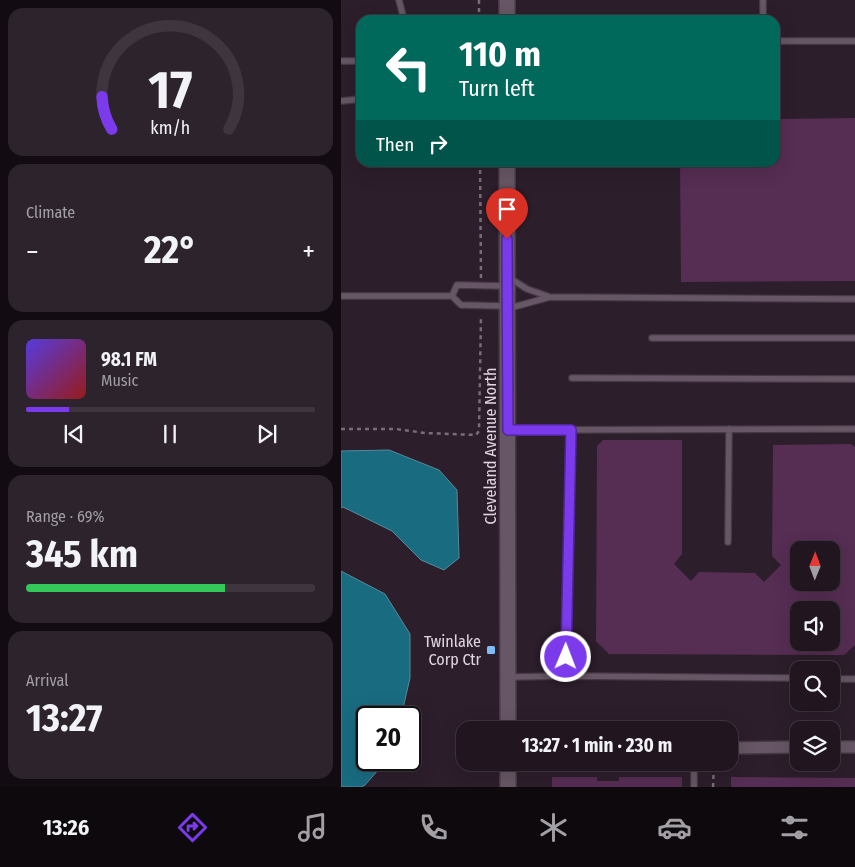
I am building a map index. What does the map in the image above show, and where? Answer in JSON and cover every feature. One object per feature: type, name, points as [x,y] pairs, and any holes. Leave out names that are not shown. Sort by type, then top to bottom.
[{"type":"street","points":[[507,0],[507,15]]},
{"type":"street","name":"Cleveland Avenue North","points":[[507,167],[508,721]]},
{"type":"street","points":[[738,748],[790,747]]},
{"type":"street","points":[[840,747],[855,747]]},
{"type":"street","points":[[508,771],[508,787]]},
{"type":"lane","points":[[399,0],[404,15]]},
{"type":"lane","points":[[763,0],[763,15]]},
{"type":"lane","points":[[780,41],[855,41]]},
{"type":"lane","points":[[341,60],[356,60]]},
{"type":"lane","points":[[341,101],[356,100]]},
{"type":"lane","points":[[452,296],[457,285],[481,286],[507,282],[550,297]]},
{"type":"lane","points":[[341,296],[452,296],[461,305],[507,308],[550,297],[855,298]]},
{"type":"lane","points":[[653,338],[855,338]]},
{"type":"lane","points":[[572,378],[855,379]]},
{"type":"lane","points":[[728,542],[729,429]]},
{"type":"lane","points":[[508,430],[855,429]]},
{"type":"lane","points":[[566,676],[571,430]]},
{"type":"lane","points":[[508,677],[790,678]]},
{"type":"lane","points":[[840,679],[855,679]]},
{"type":"lane","points":[[694,771],[694,787]]},
{"type":"path","points":[[479,0],[479,15]]},
{"type":"path","points":[[480,167],[481,286]]},
{"type":"path","points":[[341,429],[396,429],[425,434],[476,435],[479,431],[481,305]]},
{"type":"path","points":[[713,787],[714,771]]},
{"type":"water","points":[[389,450],[439,470],[457,490],[459,558],[444,570],[421,560],[392,531],[343,507],[341,508],[341,451]]},
{"type":"water","points":[[341,571],[385,594],[410,634],[410,678],[404,706],[356,706],[356,771],[377,771],[361,787],[341,787]]},
{"type":"building","points":[[855,118],[855,281],[681,282],[680,167],[780,167],[780,119]]},
{"type":"building","points":[[603,440],[682,440],[682,554],[674,564],[691,581],[699,572],[755,573],[764,582],[781,565],[772,556],[773,445],[851,444],[855,447],[855,645],[844,655],[609,654],[596,641],[597,446]]},
{"type":"building","points":[[552,777],[597,777],[597,781],[619,781],[619,777],[682,777],[682,787],[552,787]]},
{"type":"building","points":[[731,777],[855,778],[855,787],[731,787]]},
{"type":"place","name":"Twinlake Corp Ctr","points":[[491,650]]},
{"type":"route","points":[[507,239],[508,430],[571,430],[566,657]]}]
